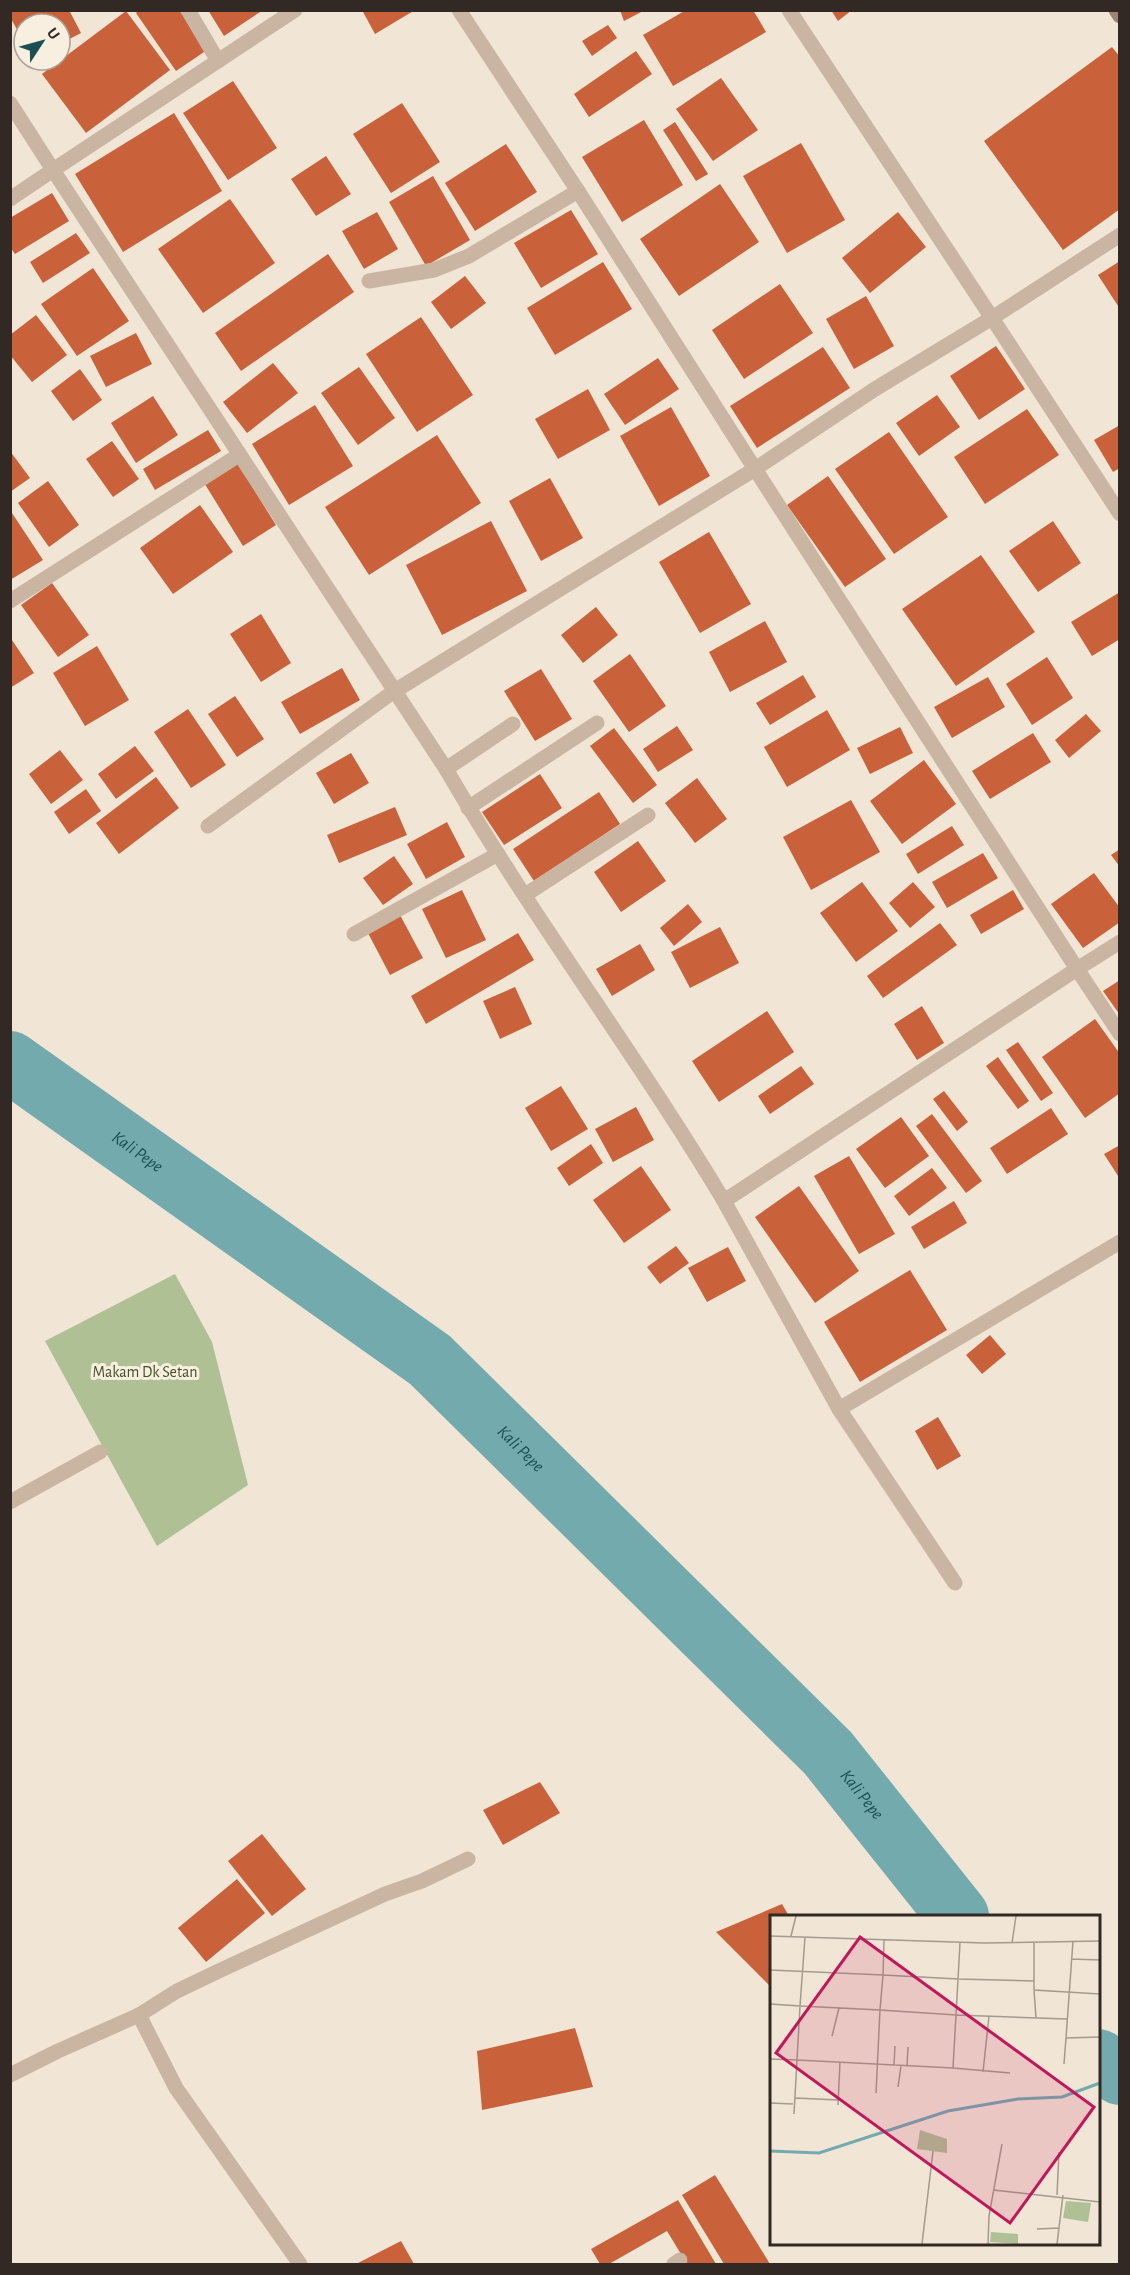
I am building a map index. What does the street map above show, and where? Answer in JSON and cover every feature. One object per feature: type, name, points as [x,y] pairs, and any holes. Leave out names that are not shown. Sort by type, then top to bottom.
[{"type":"main road","points":[[1116,10],[1119,16]]},
{"type":"street","points":[[188,10],[218,61]]},
{"type":"street","points":[[10,199],[295,10]]},
{"type":"street","points":[[459,10],[578,191],[1119,1034]]},
{"type":"street","points":[[789,10],[1119,514]]},
{"type":"street","points":[[10,103],[393,692],[446,769],[498,854],[687,1139],[724,1200],[839,1409],[956,1583]]},
{"type":"street","points":[[369,281],[434,270],[469,256],[578,191]]},
{"type":"street","points":[[208,826],[393,692],[755,469],[875,389],[992,318],[1119,235]]},
{"type":"street","points":[[10,601],[239,455]]},
{"type":"street","points":[[468,808],[597,723]]},
{"type":"street","points":[[446,769],[513,724]]},
{"type":"street","points":[[525,895],[648,815]]},
{"type":"street","points":[[354,934],[498,854]]},
{"type":"street","points":[[724,1200],[1119,942]]},
{"type":"street","points":[[839,1409],[1119,1242]]},
{"type":"street","points":[[10,1502],[100,1452]]},
{"type":"street","points":[[10,2075],[139,2015],[177,1991],[223,1969],[468,1859]]},
{"type":"street","points":[[139,2015],[176,2088],[300,2265]]},
{"type":"green space","name":"Makam Dk Setan","points":[[175,1274],[212,1342],[248,1485],[157,1546],[45,1341]]},
{"type":"building","points":[[14,10],[69,10],[70,12],[12,12],[12,21],[10,12]]},
{"type":"building","points":[[139,10],[179,10],[207,50],[176,71],[136,13]]},
{"type":"building","points":[[208,10],[263,10],[224,36]]},
{"type":"building","points":[[362,10],[415,10],[375,34]]},
{"type":"building","points":[[620,10],[645,10],[624,21]]},
{"type":"building","points":[[686,10],[753,10],[766,32],[673,86],[643,35]]},
{"type":"building","points":[[831,10],[852,10],[838,21]]},
{"type":"building","points":[[126,11],[170,70],[86,133],[42,74],[45,72],[72,72],[72,52]]},
{"type":"building","points":[[72,16],[81,33],[72,38]]},
{"type":"building","points":[[608,25],[617,38],[592,56],[582,41]]},
{"type":"building","points":[[1112,47],[1120,57],[1120,209],[1063,250],[984,141]]},
{"type":"building","points":[[636,51],[652,74],[589,117],[574,94]]},
{"type":"building","points":[[721,78],[758,130],[713,161],[676,109]]},
{"type":"building","points":[[233,81],[277,148],[228,180],[183,113]]},
{"type":"building","points":[[402,103],[440,162],[391,193],[353,134]]},
{"type":"building","points":[[174,113],[222,191],[123,252],[75,174]]},
{"type":"building","points":[[644,120],[683,185],[622,222],[582,157]]},
{"type":"building","points":[[675,122],[708,174],[696,181],[663,130]]},
{"type":"building","points":[[801,143],[845,220],[787,253],[743,176]]},
{"type":"building","points":[[506,144],[537,192],[475,231],[445,183]]},
{"type":"building","points":[[326,156],[351,194],[316,216],[291,179]]},
{"type":"building","points":[[433,176],[470,240],[426,266],[389,202]]},
{"type":"building","points":[[720,184],[759,242],[679,296],[640,239]]},
{"type":"building","points":[[52,193],[69,221],[15,254],[10,247],[10,218]]},
{"type":"building","points":[[230,199],[275,263],[203,313],[158,249]]},
{"type":"building","points":[[571,210],[598,254],[541,288],[514,243]]},
{"type":"building","points":[[377,212],[398,249],[364,269],[342,231]]},
{"type":"building","points":[[898,212],[926,247],[870,293],[842,258]]},
{"type":"building","points":[[76,233],[90,253],[43,283],[30,262]]},
{"type":"building","points":[[328,254],[354,292],[241,371],[215,333]]},
{"type":"building","points":[[1120,261],[1120,309],[1098,275]]},
{"type":"building","points":[[603,262],[632,309],[555,355],[527,308]]},
{"type":"building","points":[[93,268],[129,321],[77,356],[41,304]]},
{"type":"building","points":[[465,276],[486,303],[451,329],[431,302]]},
{"type":"building","points":[[780,284],[813,333],[744,379],[712,330]]},
{"type":"building","points":[[866,296],[894,346],[854,369],[826,319]]},
{"type":"building","points":[[36,315],[67,355],[32,382],[10,355],[10,335]]},
{"type":"building","points":[[421,317],[473,395],[417,432],[366,354]]},
{"type":"building","points":[[136,333],[152,364],[106,387],[90,356]]},
{"type":"building","points":[[996,346],[1025,389],[979,420],[950,376]]},
{"type":"building","points":[[823,347],[850,388],[757,448],[730,406]]},
{"type":"building","points":[[658,358],[679,389],[625,425],[604,394]]},
{"type":"building","points":[[273,363],[298,393],[247,433],[223,402]]},
{"type":"building","points":[[359,367],[395,418],[358,445],[321,393]]},
{"type":"building","points":[[80,369],[102,400],[73,421],[51,391]]},
{"type":"building","points":[[588,389],[610,430],[558,459],[535,419]]},
{"type":"building","points":[[937,395],[960,427],[919,456],[896,423]]},
{"type":"building","points":[[153,396],[178,435],[136,463],[111,423]]},
{"type":"building","points":[[315,405],[353,466],[289,505],[252,444]]},
{"type":"building","points":[[671,407],[710,476],[659,506],[620,436]]},
{"type":"building","points":[[1027,409],[1059,455],[985,504],[954,457]]},
{"type":"building","points":[[1120,425],[1120,468],[1113,472],[1094,440]]},
{"type":"building","points":[[208,430],[221,451],[155,490],[143,469]]},
{"type":"building","points":[[889,432],[948,517],[894,554],[835,469]]},
{"type":"building","points":[[437,435],[481,503],[369,575],[325,507]]},
{"type":"building","points":[[112,441],[139,479],[113,497],[86,459]]},
{"type":"building","points":[[10,451],[30,478],[10,492]]},
{"type":"building","points":[[236,461],[276,525],[243,546],[203,481]]},
{"type":"building","points":[[828,476],[886,559],[845,587],[787,505]]},
{"type":"building","points":[[550,478],[583,538],[541,561],[509,501]]},
{"type":"building","points":[[48,481],[79,525],[49,547],[18,503]]},
{"type":"building","points":[[200,505],[233,552],[173,594],[140,548]]},
{"type":"building","points":[[10,510],[43,560],[10,580]]},
{"type":"building","points":[[491,521],[527,591],[442,635],[406,565]]},
{"type":"building","points":[[1053,521],[1081,563],[1038,592],[1009,551]]},
{"type":"building","points":[[709,532],[751,604],[700,633],[659,562]]},
{"type":"building","points":[[981,555],[1035,632],[956,686],[902,609]]},
{"type":"building","points":[[52,583],[89,635],[58,657],[21,605]]},
{"type":"building","points":[[1120,592],[1120,639],[1092,656],[1071,622]]},
{"type":"building","points":[[596,607],[618,635],[583,663],[561,635]]},
{"type":"building","points":[[261,614],[291,663],[261,682],[230,634]]},
{"type":"building","points":[[765,621],[787,662],[730,692],[709,652]]},
{"type":"building","points":[[10,637],[34,673],[10,688]]},
{"type":"building","points":[[97,646],[129,700],[85,726],[53,673]]},
{"type":"building","points":[[630,654],[666,706],[629,732],[593,681]]},
{"type":"building","points":[[1047,657],[1073,698],[1032,725],[1006,684]]},
{"type":"building","points":[[342,668],[360,700],[300,734],[281,702]]},
{"type":"building","points":[[541,669],[572,719],[535,741],[504,691]]},
{"type":"building","points":[[803,675],[816,697],[770,725],[756,703]]},
{"type":"building","points":[[988,677],[1005,707],[952,738],[934,707]]},
{"type":"building","points":[[235,696],[264,739],[237,757],[208,714]]},
{"type":"building","points":[[188,709],[226,765],[191,788],[154,732]]},
{"type":"building","points":[[827,710],[850,750],[787,787],[764,747]]},
{"type":"building","points":[[1086,714],[1101,731],[1069,758],[1055,740]]},
{"type":"building","points":[[677,726],[693,750],[658,772],[643,749]]},
{"type":"building","points":[[900,727],[913,753],[870,774],[857,748]]},
{"type":"building","points":[[614,728],[657,785],[633,803],[590,746]]},
{"type":"building","points":[[1033,733],[1051,762],[990,799],[972,771]]},
{"type":"building","points":[[135,746],[154,771],[116,799],[98,774]]},
{"type":"building","points":[[60,750],[83,780],[51,804],[29,774]]},
{"type":"building","points":[[351,753],[369,783],[334,804],[316,773]]},
{"type":"building","points":[[924,760],[956,804],[902,844],[870,801]]},
{"type":"building","points":[[540,774],[562,808],[504,845],[482,812]]},
{"type":"building","points":[[156,777],[179,808],[119,854],[96,823]]},
{"type":"building","points":[[697,778],[727,819],[695,843],[665,803]]},
{"type":"building","points":[[86,789],[101,811],[69,834],[54,812]]},
{"type":"building","points":[[599,792],[620,824],[534,881],[513,849]]},
{"type":"building","points":[[851,800],[880,852],[811,890],[783,837]]},
{"type":"building","points":[[395,807],[407,835],[339,863],[327,835]]},
{"type":"building","points":[[447,822],[465,857],[426,879],[407,844]]},
{"type":"building","points":[[952,826],[964,845],[918,874],[906,854]]},
{"type":"building","points":[[638,841],[666,881],[621,912],[594,872]]},
{"type":"building","points":[[1120,849],[1120,867],[1111,855]]},
{"type":"building","points":[[983,853],[998,878],[947,908],[932,882]]},
{"type":"building","points":[[394,856],[413,884],[383,905],[363,878]]},
{"type":"building","points":[[1094,873],[1120,908],[1120,922],[1083,948],[1051,904]]},
{"type":"building","points":[[862,882],[898,931],[856,962],[820,913]]},
{"type":"building","points":[[913,882],[935,907],[910,928],[889,903]]},
{"type":"building","points":[[462,890],[486,940],[446,958],[422,909]]},
{"type":"building","points":[[1013,890],[1024,909],[981,934],[970,915]]},
{"type":"building","points":[[688,904],[702,922],[674,946],[660,928]]},
{"type":"building","points":[[400,915],[423,958],[390,975],[368,933]]},
{"type":"building","points":[[940,923],[957,945],[883,998],[867,976]]},
{"type":"building","points":[[720,927],[739,963],[690,988],[671,952]]},
{"type":"building","points":[[518,933],[534,960],[426,1024],[411,996]]},
{"type":"building","points":[[640,944],[655,970],[612,996],[596,969]]},
{"type":"building","points":[[1120,980],[1120,1015],[1103,991]]},
{"type":"building","points":[[515,987],[532,1024],[500,1039],[483,1001]]},
{"type":"building","points":[[922,1006],[944,1043],[917,1060],[894,1024]]},
{"type":"building","points":[[767,1011],[794,1052],[719,1102],[692,1061]]},
{"type":"building","points":[[1095,1019],[1120,1054],[1120,1093],[1085,1118],[1042,1057]]},
{"type":"building","points":[[1018,1042],[1053,1093],[1041,1101],[1006,1050]]},
{"type":"building","points":[[998,1057],[1029,1101],[1018,1109],[986,1066]]},
{"type":"building","points":[[801,1066],[814,1084],[770,1114],[758,1096]]},
{"type":"building","points":[[561,1086],[588,1129],[551,1151],[525,1108]]},
{"type":"building","points":[[944,1091],[968,1122],[957,1131],[933,1099]]},
{"type":"building","points":[[636,1107],[654,1140],[613,1162],[595,1129]]},
{"type":"building","points":[[1051,1108],[1068,1134],[1007,1174],[990,1148]]},
{"type":"building","points":[[932,1114],[982,1181],[966,1193],[916,1126]]},
{"type":"building","points":[[901,1117],[929,1156],[885,1188],[856,1149]]},
{"type":"building","points":[[591,1144],[603,1163],[569,1186],[557,1168]]},
{"type":"building","points":[[1120,1145],[1120,1179],[1104,1154]]},
{"type":"building","points":[[849,1156],[895,1234],[859,1254],[814,1176]]},
{"type":"building","points":[[641,1166],[671,1210],[624,1243],[593,1200]]},
{"type":"building","points":[[932,1168],[947,1188],[909,1216],[894,1196]]},
{"type":"building","points":[[799,1186],[859,1271],[815,1303],[755,1217]]},
{"type":"building","points":[[954,1201],[967,1223],[924,1249],[911,1227]]},
{"type":"building","points":[[676,1246],[689,1263],[660,1284],[647,1267]]},
{"type":"building","points":[[728,1247],[746,1281],[707,1302],[688,1268]]},
{"type":"building","points":[[910,1270],[947,1330],[860,1382],[824,1322]]},
{"type":"building","points":[[990,1335],[1006,1354],[982,1374],[966,1355]]},
{"type":"building","points":[[938,1417],[961,1456],[937,1470],[915,1431]]},
{"type":"building","points":[[540,1782],[560,1813],[503,1845],[483,1810]]},
{"type":"building","points":[[262,1834],[306,1889],[272,1916],[228,1861]]},
{"type":"building","points":[[237,1879],[265,1913],[206,1962],[178,1928]]},
{"type":"building","points":[[782,1904],[788,1915],[770,1915],[770,1986],[716,1932]]},
{"type":"building","points":[[575,2028],[593,2087],[482,2110],[477,2051]]},
{"type":"building","points":[[715,2175],[770,2264],[724,2264],[682,2195]]},
{"type":"building","points":[[678,2200],[716,2264],[687,2264],[667,2231],[609,2264],[600,2264],[591,2249]]},
{"type":"building","points":[[401,2241],[414,2264],[356,2264]]},
{"type":"waterway","name":"Kali Pepe","points":[[10,1062],[430,1360],[828,1753],[957,1915]]},
{"type":"waterway","name":"Kali Pepe","points":[[1100,2061],[1120,2074]]}]
